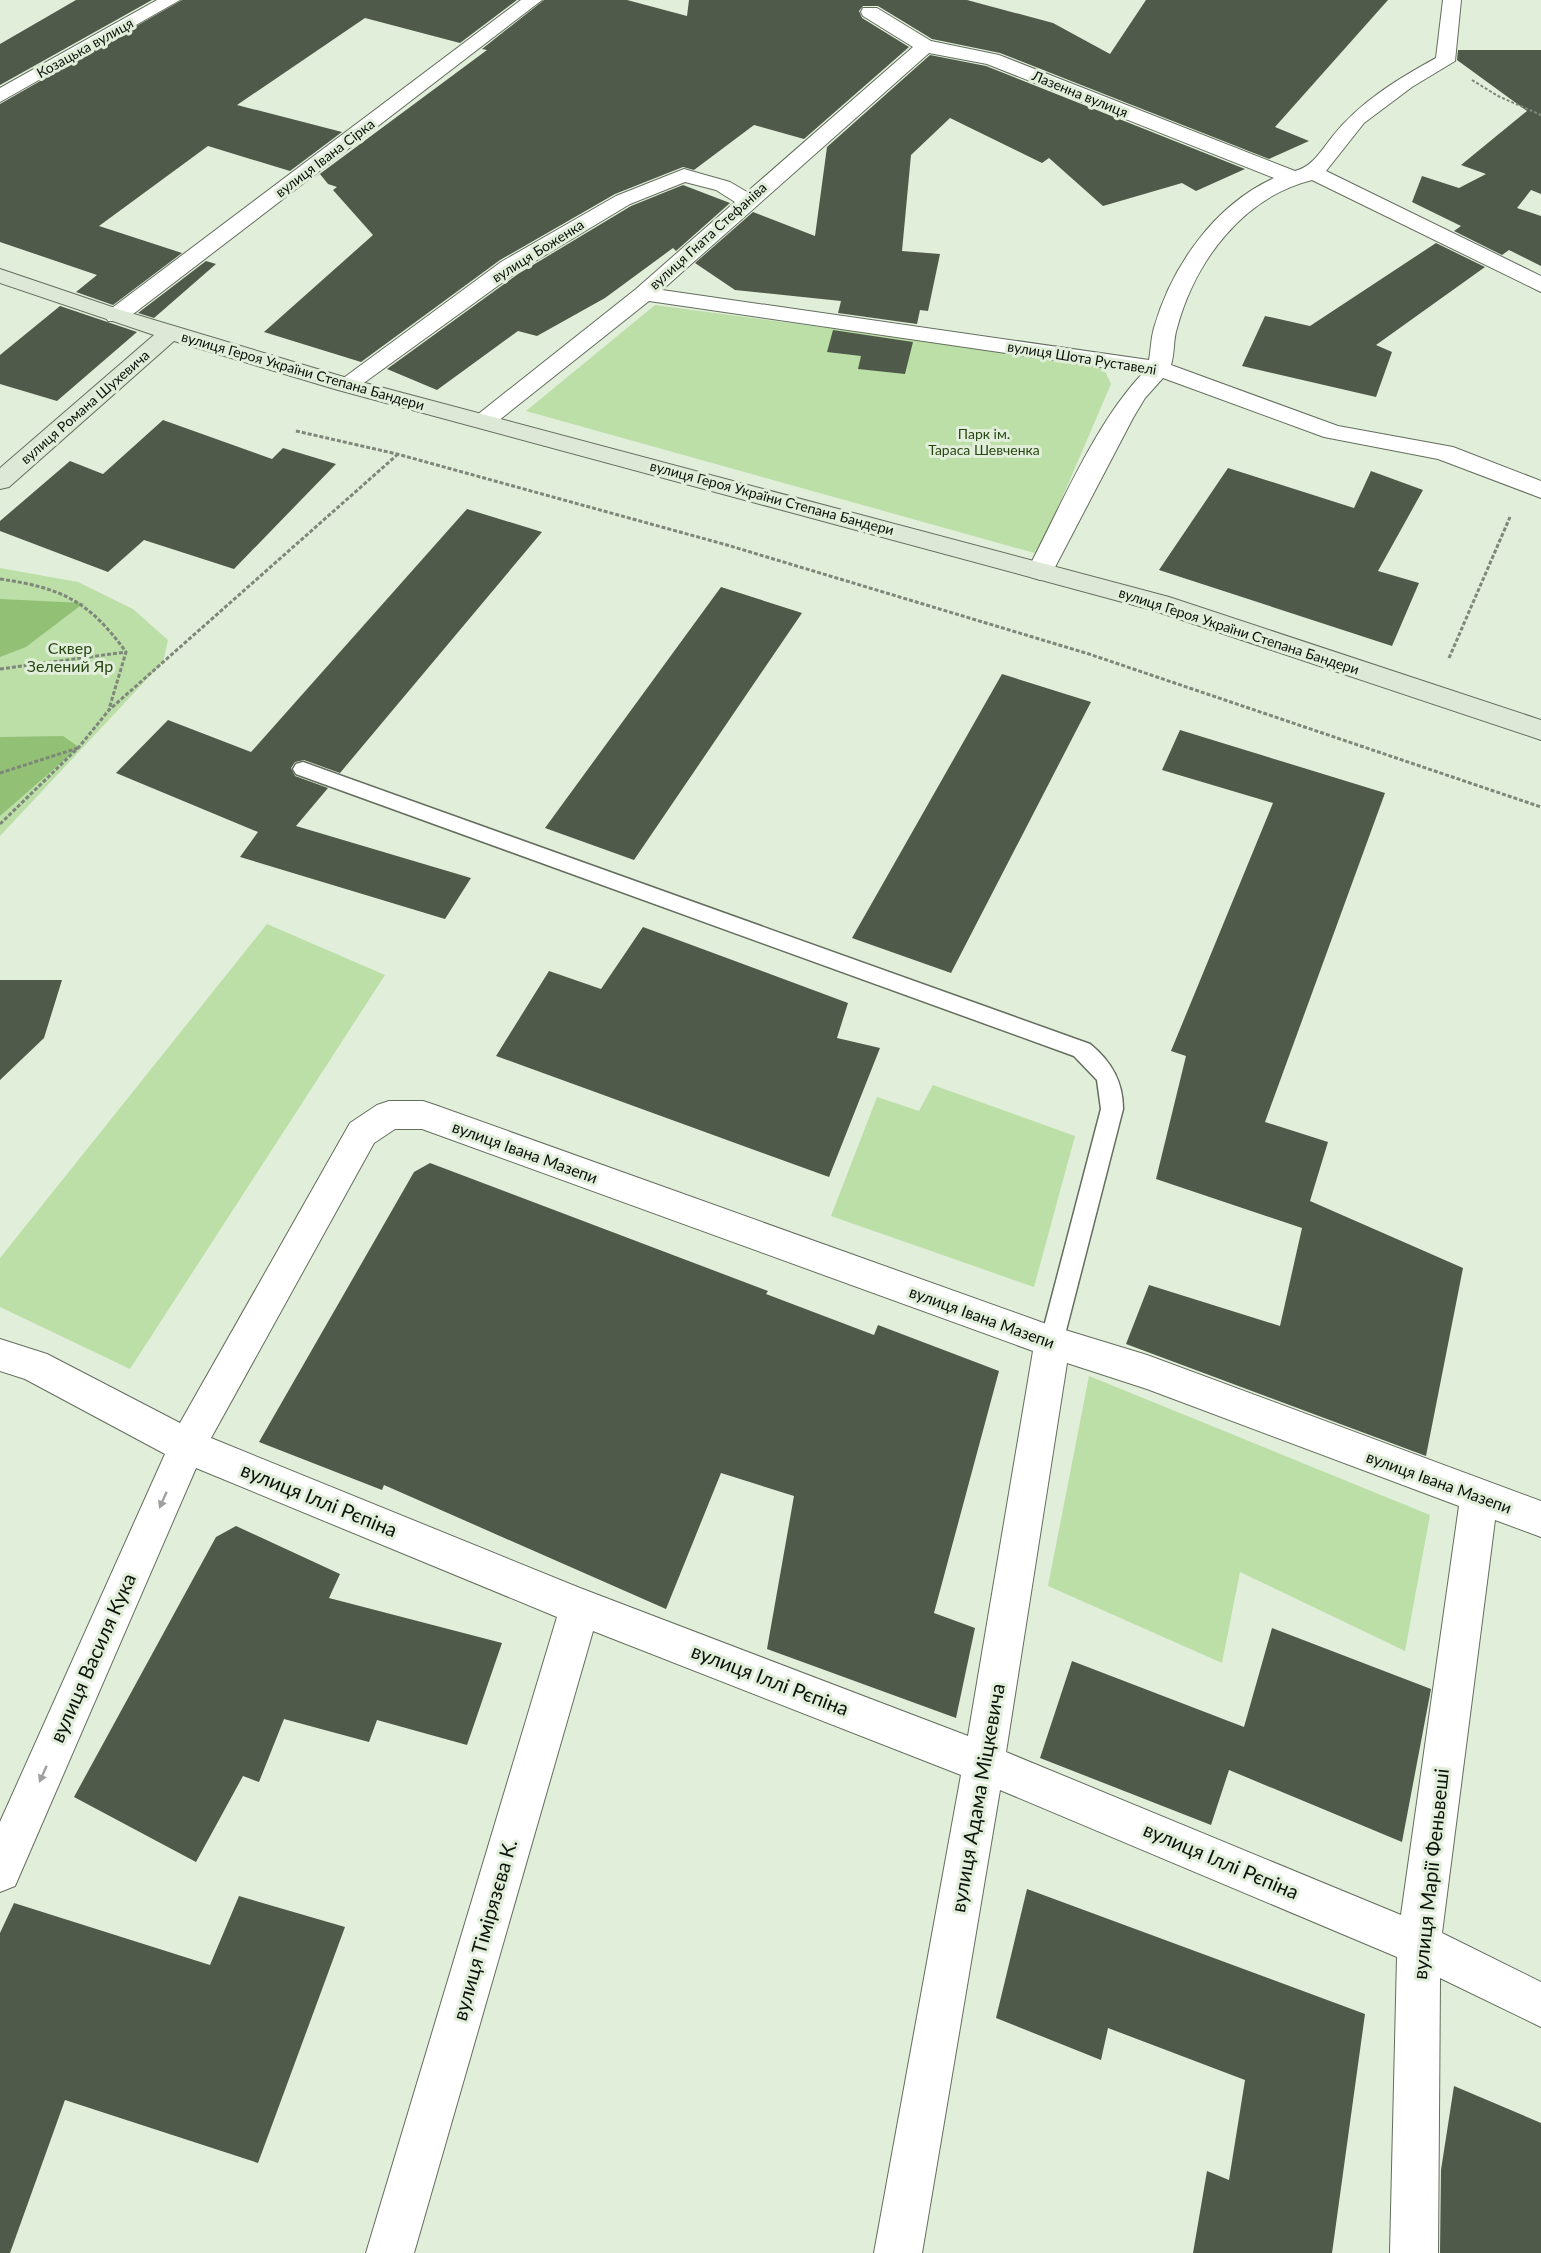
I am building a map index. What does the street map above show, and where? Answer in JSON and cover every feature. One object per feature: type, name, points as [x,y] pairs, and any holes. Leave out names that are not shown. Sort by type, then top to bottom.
[{"type":"main road","name":"вулиця Героя України Степана Бандери","points":[[0,276],[169,333],[346,385],[485,420],[1160,603],[1541,730]]},
{"type":"main road","name":"вулиця Романа Шухевича","points":[[0,481],[169,333]]},
{"type":"street","name":"Козацька вулиця","points":[[0,96],[171,0]]},
{"type":"street","name":"вулиця Івана Сірка","points":[[116,316],[533,0]]},
{"type":"street","points":[[1314,173],[1357,119],[1406,83],[1445,61],[1452,0]]},
{"type":"street","name":"Лазенна вулиця","points":[[870,12],[925,46],[992,59],[1291,177]]},
{"type":"street","name":"вулиця Гната Стефаніва","points":[[485,420],[644,294],[925,46]]},
{"type":"street","points":[[1040,571],[1135,395],[1159,368],[1164,328],[1198,255],[1219,227],[1253,196],[1291,177],[1314,173],[1541,285]]},
{"type":"street","name":"вулиця Боженка","points":[[346,385],[509,267],[623,200],[684,175],[723,186],[748,201]]},
{"type":"street","name":"вулиця Шота Руставелі","points":[[644,294],[1159,368],[1333,432],[1444,452],[1533,486]]},
{"type":"street","name":"вулиця Івана Мазепи","points":[[187,1446],[362,1133],[389,1115],[423,1115],[1052,1342],[1147,1372],[1541,1520]]},
{"type":"street","name":"вулиця Адама Міцкевича","points":[[898,2253],[984,1763],[1052,1342]]},
{"type":"street","name":"вулиця Іллі Рєпіна","points":[[0,1355],[34,1366],[187,1446],[580,1607],[984,1763],[1419,1944],[1541,2005]]},
{"type":"street","name":"вулиця Василя Кука","points":[[0,1871],[187,1446]]},
{"type":"street","name":"вулиця Марії Феньвеші","points":[[1414,2253],[1419,1944],[1479,1497]]},
{"type":"street","name":"вулиця Тімірязєва К.","points":[[390,2253],[580,1607]]},
{"type":"lane","points":[[303,769],[1082,1050],[1104,1070],[1111,1082],[1112,1103],[1052,1342]]},
{"type":"path","points":[[1445,61],[1498,96],[1541,115]]},
{"type":"path","points":[[296,431],[397,454],[727,545],[1089,654],[1541,807]]},
{"type":"path","points":[[0,824],[79,747],[109,710],[397,454]]},
{"type":"path","points":[[1433,694],[1533,486]]},
{"type":"path","points":[[0,579],[54,587],[84,603],[110,628],[126,652]]},
{"type":"path","points":[[109,710],[126,652]]},
{"type":"path","points":[[0,669],[126,652]]},
{"type":"path","points":[[0,772],[79,747]]},
{"type":"green space","name":"Парк ім. Тараса Шевченка","points":[[655,305],[1075,361],[1103,367],[1111,384],[1038,554],[526,411]]},
{"type":"green space","name":"Сквер Зелений Яр","points":[[0,568],[78,582],[133,609],[168,640],[163,662],[0,836]]},
{"type":"green space","points":[[0,599],[84,603],[26,647],[0,657]]},
{"type":"green space","points":[[63,736],[79,747],[0,816],[0,737]]},
{"type":"green space","points":[[267,924],[385,975],[130,1369],[0,1307],[0,1258]]},
{"type":"green space","points":[[933,1085],[1075,1136],[1034,1287],[831,1216],[877,1097],[919,1111]]},
{"type":"green space","points":[[1089,1376],[1430,1515],[1405,1651],[1240,1572],[1222,1663],[1048,1586]]},
{"type":"building","points":[[76,0],[152,0],[0,85],[0,44]]},
{"type":"building","points":[[182,0],[517,0],[460,43],[365,18],[237,105],[342,132],[290,171],[208,146],[99,226],[182,253],[113,305],[76,292],[97,275],[0,242],[0,104]]},
{"type":"building","points":[[544,0],[627,0],[687,16],[689,0],[967,0],[1053,23],[1110,54],[1146,0],[1388,0],[1275,127],[1309,141],[1269,159],[1000,53],[932,39],[878,6],[863,6],[859,11],[862,18],[909,47],[804,139],[754,125],[694,170],[683,167],[615,194],[500,260],[361,362],[264,332],[373,235],[333,190],[337,187],[328,184],[320,174],[313,179],[487,50],[482,49]]},
{"type":"building","points":[[1458,50],[1541,50],[1541,194],[1531,190],[1517,208],[1541,216],[1541,266],[1509,250],[1502,255],[1454,231],[1461,226],[1412,202],[1422,176],[1459,188],[1486,174],[1461,165],[1527,111],[1457,60]]},
{"type":"building","points":[[930,55],[986,66],[1245,169],[1196,191],[1182,183],[1103,206],[1049,158],[1042,163],[950,118],[911,155],[902,251],[940,254],[928,311],[920,310],[917,324],[838,313],[841,301],[735,290],[695,263],[753,212],[815,236],[827,147]]},
{"type":"building","points":[[683,185],[730,203],[676,251],[673,248],[605,298],[537,336],[518,331],[437,390],[387,369],[518,274],[631,206]]},
{"type":"building","points":[[1436,243],[1485,267],[1376,345],[1392,352],[1376,397],[1242,366],[1265,316],[1310,326]]},
{"type":"building","points":[[206,261],[216,264],[154,318],[138,313]]},
{"type":"building","points":[[60,306],[137,332],[57,401],[0,384],[0,355]]},
{"type":"building","points":[[833,330],[913,342],[905,374],[858,369],[861,356],[827,352]]},
{"type":"building","points":[[163,420],[272,459],[283,448],[336,464],[234,569],[144,540],[108,572],[0,531],[0,521],[70,461],[103,474]]},
{"type":"building","points":[[1228,468],[1354,508],[1371,471],[1423,490],[1378,571],[1419,583],[1392,646],[1159,570]]},
{"type":"building","points":[[467,509],[542,532],[340,773],[304,760],[295,762],[291,768],[295,776],[328,788],[296,826],[471,878],[445,919],[240,857],[258,832],[116,773],[168,720],[251,752]]},
{"type":"building","points":[[721,587],[802,613],[634,860],[545,828]]},
{"type":"building","points":[[1002,674],[1091,702],[951,973],[852,938]]},
{"type":"building","points":[[1180,730],[1385,793],[1265,1122],[1328,1142],[1310,1201],[1463,1268],[1426,1456],[1126,1344],[1149,1285],[1280,1326],[1302,1228],[1156,1179],[1186,1056],[1171,1051],[1273,803],[1162,770]]},
{"type":"building","points":[[643,927],[848,1003],[837,1038],[880,1048],[829,1177],[496,1056],[549,971],[601,989]]},
{"type":"building","points":[[0,980],[62,980],[44,1038],[0,1080]]},
{"type":"building","points":[[430,1163],[768,1291],[766,1294],[874,1335],[878,1325],[999,1371],[934,1613],[975,1628],[956,1718],[767,1649],[794,1496],[721,1473],[666,1609],[384,1485],[382,1490],[259,1442],[414,1172]]},
{"type":"building","points":[[236,1526],[340,1574],[329,1598],[502,1643],[467,1745],[377,1720],[369,1742],[284,1719],[259,1782],[243,1776],[196,1862],[74,1797],[216,1537]]},
{"type":"building","points":[[1272,1628],[1431,1689],[1402,1842],[1229,1770],[1211,1825],[1040,1758],[1072,1661],[1244,1727]]},
{"type":"building","points":[[1027,1889],[1365,2014],[1332,2253],[1193,2253],[1207,2171],[1229,2180],[1245,2080],[1108,2028],[1101,2060],[996,2018]]},
{"type":"building","points":[[239,1896],[345,1927],[258,2163],[65,2100],[10,2253],[0,2253],[0,1933],[14,1903],[210,1965]]},
{"type":"building","points":[[1454,2086],[1541,2123],[1541,2253],[1440,2253],[1441,2170]]}]
